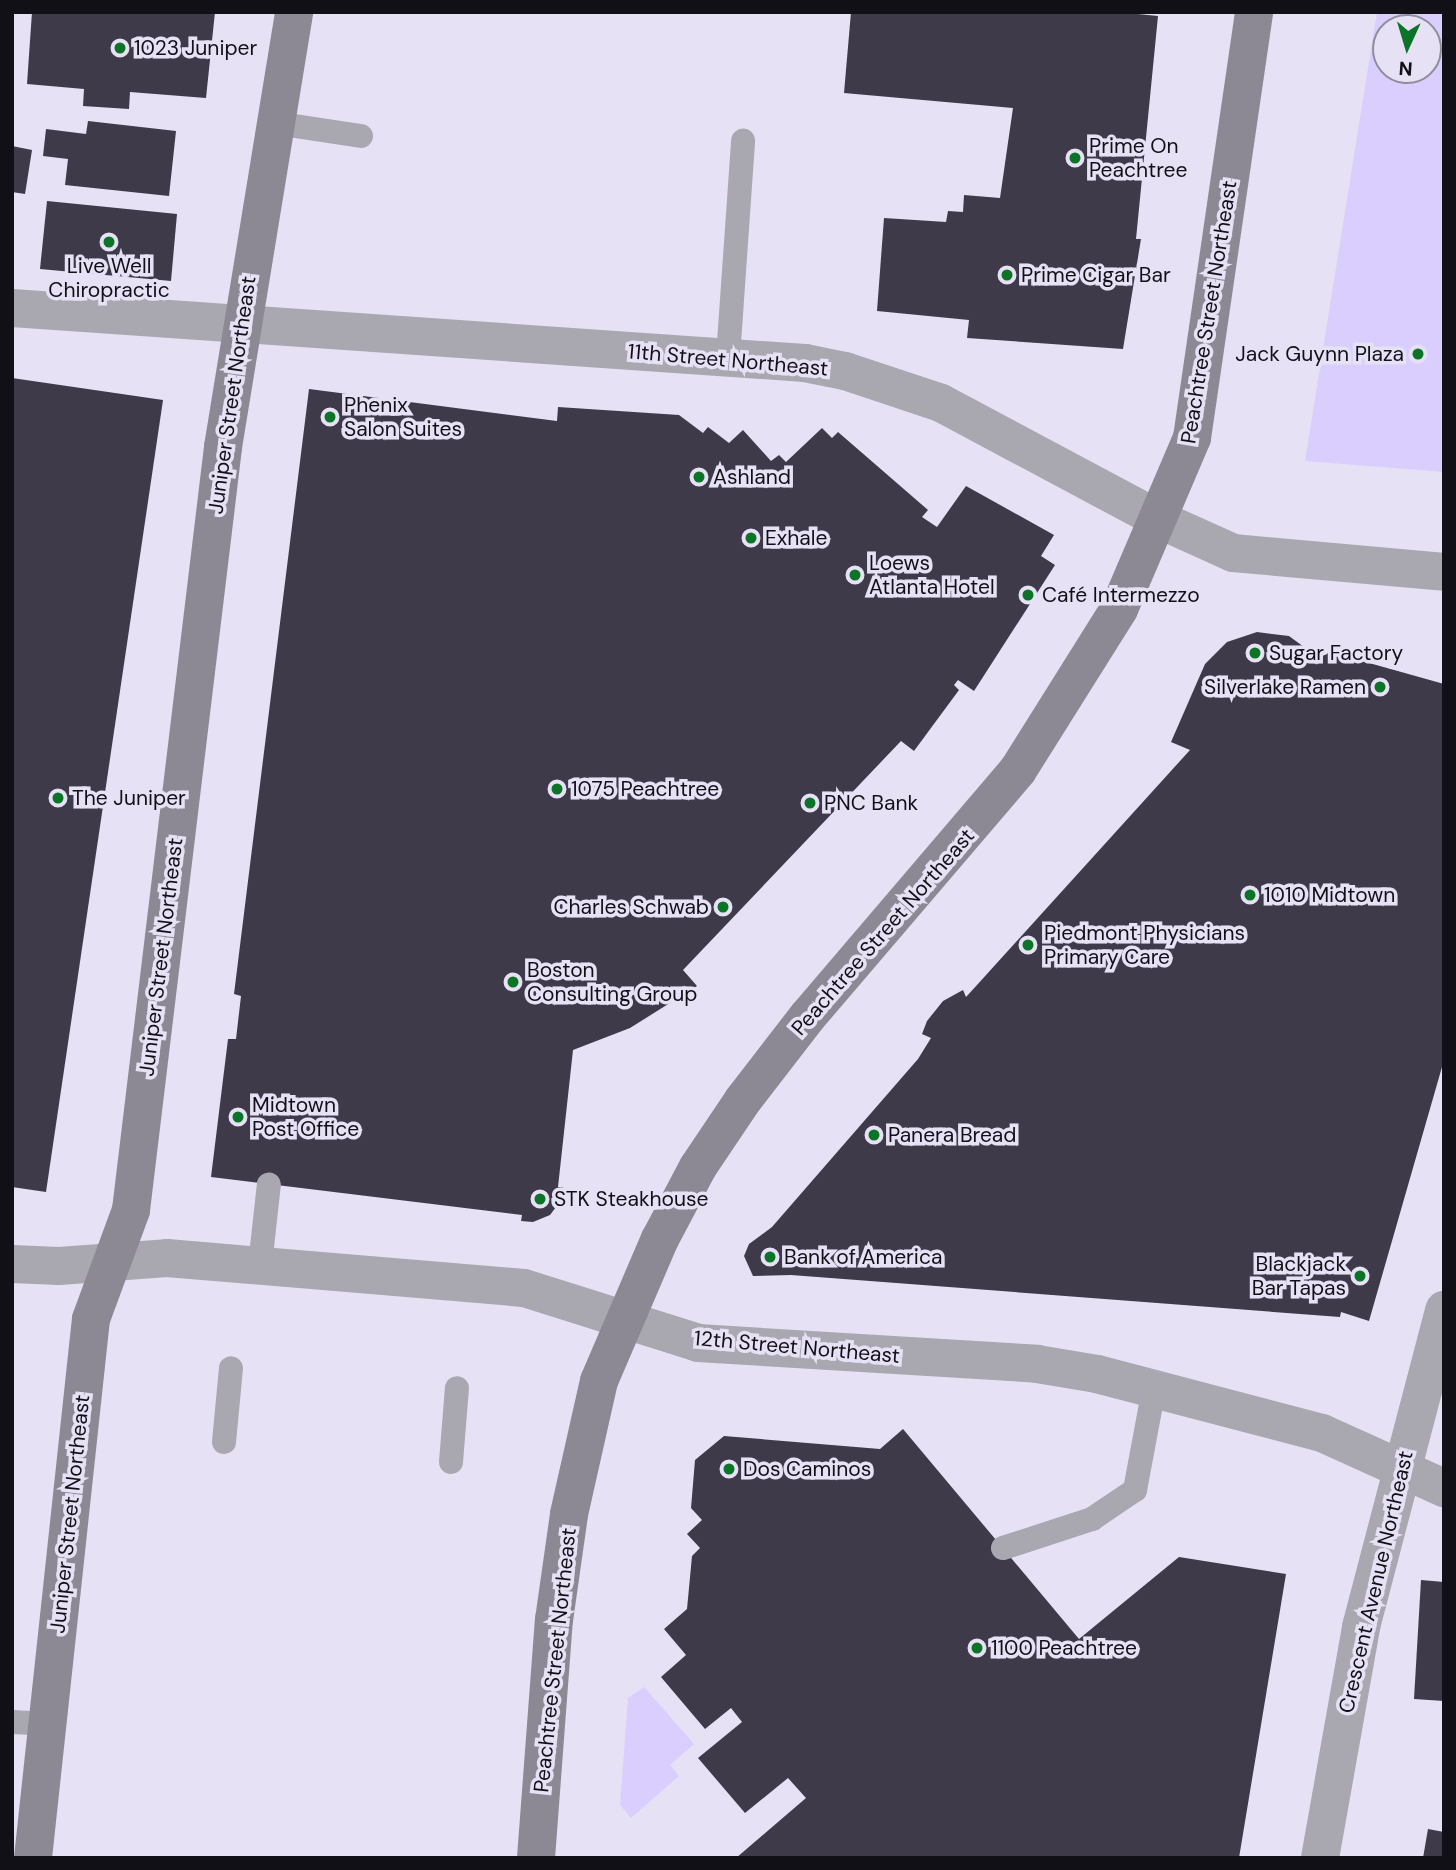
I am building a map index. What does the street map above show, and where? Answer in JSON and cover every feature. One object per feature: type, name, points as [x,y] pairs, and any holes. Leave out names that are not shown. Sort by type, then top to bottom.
[{"type":"main road","name":"Juniper Street Northeast","points":[[33,1858],[30,1723],[91,1319],[131,1210],[223,447],[294,12]]},
{"type":"main road","name":"Peachtree Street Northeast","points":[[537,1858],[554,1620],[569,1514],[590,1410],[624,1318],[698,1167],[743,1100],[1018,770],[1119,609],[1160,520],[1192,438],[1254,12]]},
{"type":"street","name":"11th Street Northeast","points":[[12,308],[818,365],[930,399],[1160,520],[1233,553],[1444,572]]},
{"type":"street","name":"12th Street Northeast","points":[[12,1264],[167,1258],[524,1288],[698,1343],[1037,1364],[1154,1388],[1322,1433],[1444,1488]]},
{"type":"street","name":"Crescent Avenue Northeast","points":[[1320,1858],[1361,1627],[1444,1310]]},
{"type":"lane","points":[[275,123],[361,136]]},
{"type":"lane","points":[[728,357],[743,141]]},
{"type":"lane","points":[[260,1265],[269,1184]]},
{"type":"lane","points":[[225,1441],[232,1368]]},
{"type":"lane","points":[[451,1462],[457,1388]]},
{"type":"lane","points":[[1003,1548],[1091,1519],[1135,1490],[1154,1388]]},
{"type":"shaded area","points":[[1377,12],[1444,12],[1444,472],[1305,461],[1372,43],[1372,84],[1442,84],[1442,14]]},
{"type":"shaded area","points":[[644,1687],[694,1744],[670,1765],[679,1776],[631,1818],[620,1805],[628,1698]]},
{"type":"building","name":"1023 Juniper","points":[[32,12],[215,12],[206,98],[130,92],[129,109],[83,106],[84,89],[27,84]]},
{"type":"building","points":[[851,12],[1118,12],[1158,16],[1136,239],[1141,239],[1123,349],[967,338],[969,320],[877,311],[884,218],[946,222],[948,211],[963,212],[964,195],[1000,198],[1013,108],[844,93]]},
{"type":"building","points":[[88,121],[176,131],[169,196],[65,185],[68,159],[43,156],[46,129],[86,134]]},
{"type":"building","points":[[12,146],[32,150],[25,194],[12,192]]},
{"type":"building","name":"Live Well Chiropractic","points":[[47,201],[177,214],[171,281],[40,269]]},
{"type":"building","name":"The Juniper","points":[[12,378],[163,400],[46,1192],[12,1187]]},
{"type":"building","name":"1075 Peachtree","points":[[309,389],[557,421],[558,407],[679,415],[703,433],[708,427],[729,443],[743,430],[771,461],[779,455],[786,462],[822,428],[832,438],[838,432],[928,510],[922,517],[937,527],[966,486],[1054,535],[1041,556],[1055,565],[974,691],[958,680],[954,685],[959,690],[914,751],[901,741],[683,970],[697,986],[630,1028],[573,1050],[558,1187],[565,1188],[562,1199],[550,1215],[533,1222],[521,1221],[522,1215],[211,1177],[228,1039],[236,1039],[241,996],[234,994]]},
{"type":"building","name":"1010 Midtown","points":[[1257,632],[1289,636],[1319,658],[1330,652],[1444,684],[1444,1060],[1369,1321],[1341,1312],[1340,1317],[791,1275],[753,1276],[744,1256],[749,1244],[772,1227],[918,1059],[931,1038],[922,1034],[927,1021],[943,1001],[963,990],[966,997],[1190,750],[1171,742],[1205,664],[1227,642]]},
{"type":"building","name":"1100 Peachtree","points":[[903,1429],[1079,1639],[1179,1557],[1286,1574],[1239,1858],[736,1858],[806,1798],[788,1778],[745,1813],[698,1758],[742,1722],[731,1708],[705,1729],[661,1677],[686,1655],[664,1629],[687,1609],[692,1556],[700,1548],[687,1534],[702,1520],[691,1508],[695,1460],[724,1436],[880,1449]]},
{"type":"building","points":[[1421,1580],[1444,1582],[1444,1701],[1414,1699]]},
{"type":"building","points":[[1428,1829],[1444,1832],[1444,1858],[1423,1858]]},
{"type":"place","name":"1023 Juniper","points":[[120,48]]},
{"type":"place","name":"Prime On Peachtree","points":[[1075,158]]},
{"type":"place","name":"Live Well Chiropractic","points":[[109,242]]},
{"type":"place","name":"Prime Cigar Bar","points":[[1007,275]]},
{"type":"place","name":"Jack Guynn Plaza","points":[[1418,354]]},
{"type":"place","name":"Phenix Salon Suites","points":[[330,417]]},
{"type":"place","name":"Ashland","points":[[699,477]]},
{"type":"place","name":"Exhale","points":[[751,538]]},
{"type":"place","name":"Loews Atlanta Hotel","points":[[855,575]]},
{"type":"place","name":"Café Intermezzo","points":[[1028,595]]},
{"type":"place","name":"Sugar Factory","points":[[1255,653]]},
{"type":"place","name":"Silverlake Ramen","points":[[1380,687]]},
{"type":"place","name":"1075 Peachtree","points":[[557,789]]},
{"type":"place","name":"The Juniper","points":[[58,798]]},
{"type":"place","name":"PNC Bank","points":[[810,803]]},
{"type":"place","name":"1010 Midtown","points":[[1250,895]]},
{"type":"place","name":"Charles Schwab","points":[[723,907]]},
{"type":"place","name":"Piedmont Physicians Primary Care","points":[[1028,945]]},
{"type":"place","name":"Boston Consulting Group","points":[[513,982]]},
{"type":"place","name":"Midtown Post Office","points":[[238,1117]]},
{"type":"place","name":"Panera Bread","points":[[874,1135]]},
{"type":"place","name":"STK Steakhouse","points":[[540,1199]]},
{"type":"place","name":"Bank of America","points":[[770,1257]]},
{"type":"place","name":"Blackjack Bar Tapas","points":[[1360,1276]]},
{"type":"place","name":"Dos Caminos","points":[[729,1469]]},
{"type":"place","name":"1100 Peachtree","points":[[977,1648]]}]
